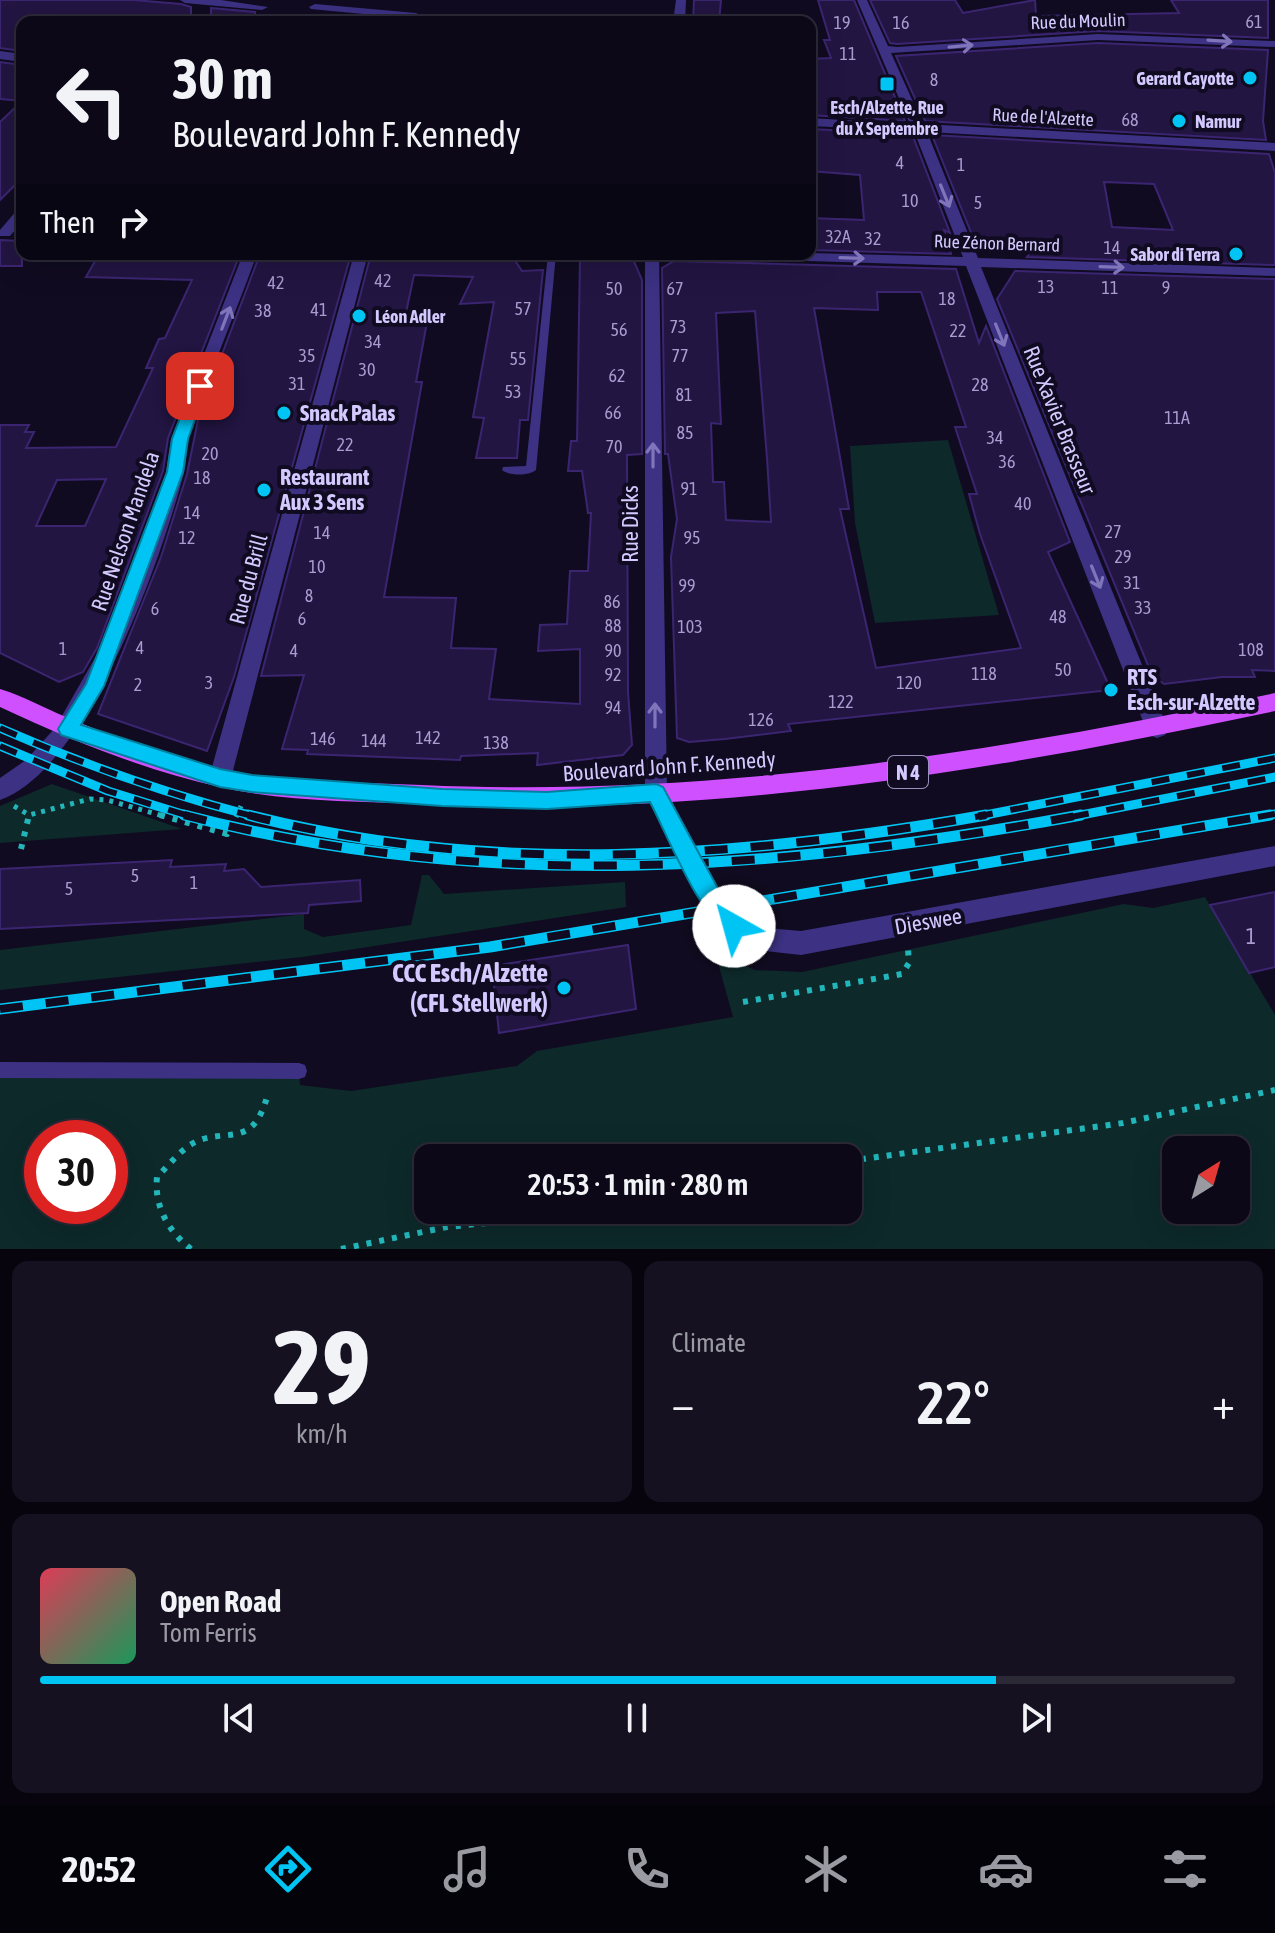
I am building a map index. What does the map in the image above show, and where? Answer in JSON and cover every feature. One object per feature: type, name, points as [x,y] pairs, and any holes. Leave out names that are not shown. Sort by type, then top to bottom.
[{"type":"main road","name":"N 4","points":[[0,697],[68,729]]},
{"type":"main road","name":"Boulevard John F. Kennedy","points":[[68,729],[220,778],[252,784],[547,801],[890,775],[1157,729],[1275,702]]},
{"type":"street","points":[[185,0],[262,7],[254,16]]},
{"type":"street","name":"Rue Xavier Brasseur","points":[[862,0],[919,129],[1157,729]]},
{"type":"street","points":[[315,7],[388,16]]},
{"type":"street","name":"Rue du Moulin","points":[[883,48],[897,51],[1098,37],[1275,44]]},
{"type":"street","name":"Rue de l'Alzette","points":[[816,122],[1275,147]]},
{"type":"street","name":"Rue Zénon Bernard","points":[[816,257],[1275,272]]},
{"type":"street","name":"Rue Nelson Mandela","points":[[3,789],[26,774],[68,729],[94,686],[175,472],[180,439],[248,260]]},
{"type":"street","name":"Rue du Brill","points":[[220,778],[359,260]]},
{"type":"street","name":"Rue Dicks","points":[[652,260],[656,793]]},
{"type":"street","name":"Dieswee","points":[[656,793],[714,903],[734,926],[765,939],[801,943],[1275,856]]},
{"type":"lane","points":[[507,470],[531,470],[551,260]]},
{"type":"lane","points":[[0,1070],[299,1071]]},
{"type":"path","points":[[3,789],[15,808],[29,815],[90,799],[107,800],[227,834],[252,784]]},
{"type":"path","points":[[21,849],[29,815]]},
{"type":"path","points":[[743,1002],[902,974],[909,963],[909,950],[899,926]]},
{"type":"path","points":[[191,1249],[176,1237],[155,1198],[157,1177],[191,1144],[243,1133],[263,1113],[272,1070]]},
{"type":"path","points":[[862,1159],[1123,1123],[1275,1090]]},
{"type":"path","points":[[341,1249],[447,1227],[477,1224]]},
{"type":"green space","points":[[948,440],[999,615],[875,623],[855,523],[850,446]]},
{"type":"green space","points":[[52,784],[182,829],[0,843],[0,806]]},
{"type":"green space","points":[[422,875],[429,875],[444,894],[625,882],[626,907],[303,957],[0,990],[0,950],[304,914],[304,929],[323,937],[411,925]]},
{"type":"green space","points":[[1205,897],[1275,1015],[1275,1249],[0,1249],[0,1070],[299,1071],[300,1085],[351,1091],[517,1066],[537,1051],[733,1017],[715,952],[755,970],[802,972],[1124,904],[1153,908]]},
{"type":"building","points":[[0,0],[134,0],[191,7],[191,16],[16,16],[16,50],[0,48]]},
{"type":"building","points":[[694,0],[721,0],[720,16],[693,16]]},
{"type":"building","points":[[818,0],[854,0],[905,121],[816,115],[816,59],[831,58],[824,40],[830,40]]},
{"type":"building","points":[[870,0],[955,0],[963,13],[1035,0],[1036,16],[1179,13],[1171,0],[1268,0],[1268,38],[1098,31],[897,44],[890,43]]},
{"type":"building","points":[[211,8],[255,12],[255,16],[211,16]]},
{"type":"building","points":[[1098,43],[1268,50],[1263,121],[1266,140],[925,121],[896,56]]},
{"type":"building","points":[[0,62],[16,64],[16,100],[0,99]]},
{"type":"building","points":[[16,107],[16,184],[0,200],[0,122]]},
{"type":"building","points":[[816,129],[912,134],[950,233],[944,230],[951,254],[816,250],[816,218],[864,220],[860,175],[816,171]]},
{"type":"building","points":[[932,135],[1269,154],[1275,173],[1275,265],[1027,257],[1031,252],[987,250],[976,245]],"holes":[[[1104,182],[1154,184],[1173,230],[1112,227]]]},
{"type":"building","points":[[0,240],[16,241],[16,260],[22,260],[22,266],[0,266]]},
{"type":"building","points":[[96,260],[238,260],[168,438],[163,471],[97,648],[83,672],[59,682],[0,653],[0,425],[29,425],[25,432],[34,432],[26,448],[116,447],[153,368],[146,368],[159,339],[165,338],[192,280],[86,277]],"holes":[[[106,479],[85,526],[36,526],[57,480]]]},
{"type":"building","points":[[258,260],[349,260],[234,677],[207,751],[98,714],[161,557],[187,474],[199,415]]},
{"type":"building","points":[[369,260],[515,260],[522,271],[543,270],[528,420],[520,420],[517,458],[476,458],[484,418],[473,417],[494,302],[460,304],[473,277],[414,275],[404,322],[427,322],[416,382],[422,382],[384,597],[456,598],[451,648],[496,649],[489,699],[580,704],[580,649],[538,651],[540,625],[567,624],[570,571],[588,571],[591,513],[588,513],[582,471],[568,471],[571,441],[577,441],[580,260],[633,260],[642,280],[642,454],[627,455],[628,692],[632,745],[623,755],[537,765],[538,753],[461,756],[460,760],[307,754],[308,750],[282,749],[304,675],[261,676]]},
{"type":"building","points":[[674,261],[956,269],[979,343],[986,326],[1070,542],[1048,552],[1111,690],[788,724],[791,731],[725,739],[689,742],[677,738],[671,557],[677,519],[668,454],[665,454],[662,268]],"holes":[[[877,292],[921,292],[966,427],[955,427],[977,494],[969,494],[980,534],[1021,648],[876,668],[840,509],[849,509],[814,308],[878,310]],[[755,311],[767,458],[771,522],[726,520],[724,482],[713,482],[711,423],[721,424],[716,313]]]},
{"type":"building","points":[[1015,271],[1275,279],[1275,671],[1252,670],[1255,677],[1222,677],[1164,684],[1152,675],[997,299]]},
{"type":"building","points":[[172,860],[170,867],[226,864],[224,871],[244,869],[261,887],[360,880],[361,901],[309,905],[308,913],[0,929],[0,869]]},
{"type":"building","points":[[1275,892],[1275,967],[1249,973],[1210,905]]},
{"type":"building","name":"CCC Esch/Alzette (CFL Stellwerk)","points":[[628,945],[636,1009],[499,1033],[492,966]]},
{"type":"railway","points":[[0,728],[126,778],[251,816]]},
{"type":"railway","points":[[0,746],[108,791],[189,816]]},
{"type":"railway","points":[[981,816],[1275,758]]},
{"type":"railway","points":[[1071,817],[1275,777]]},
{"type":"railway","points":[[1258,817],[1275,814]]},
{"type":"railway","points":[[184,815],[189,816]]},
{"type":"railway","points":[[981,816],[986,815]]},
{"type":"railway","points":[[189,816],[297,840],[409,856],[521,864],[632,865],[744,860],[856,850],[1081,815]]},
{"type":"railway","points":[[0,1009],[490,947],[1270,815]]},
{"type":"railway","points":[[251,816],[339,835],[431,847],[524,854],[710,850],[802,842],[981,816]]},
{"type":"railway","points":[[251,816],[256,817]]},
{"type":"railway","points":[[975,817],[981,816]]},
{"type":"place","name":"Gerard Cayotte","points":[[1250,78]]},
{"type":"place","name":"Esch/Alzette, Rue du X Septembre","points":[[887,84]]},
{"type":"place","name":"Namur","points":[[1179,121]]},
{"type":"place","name":"Sabor di Terra","points":[[1236,254]]},
{"type":"place","name":"Léon Adler","points":[[359,316]]},
{"type":"place","name":"Snack Palas","points":[[284,413]]},
{"type":"place","name":"Restaurant Aux 3 Sens","points":[[264,490]]},
{"type":"place","name":"RTS Esch-sur-Alzette","points":[[1111,690]]},
{"type":"place","name":"CCC Esch/Alzette (CFL Stellwerk)","points":[[564,988]]},
{"type":"route","points":[[200,386],[180,439],[175,472],[94,686],[68,729],[133,752],[220,778],[252,784],[547,801],[656,793],[714,903],[734,926]]}]
